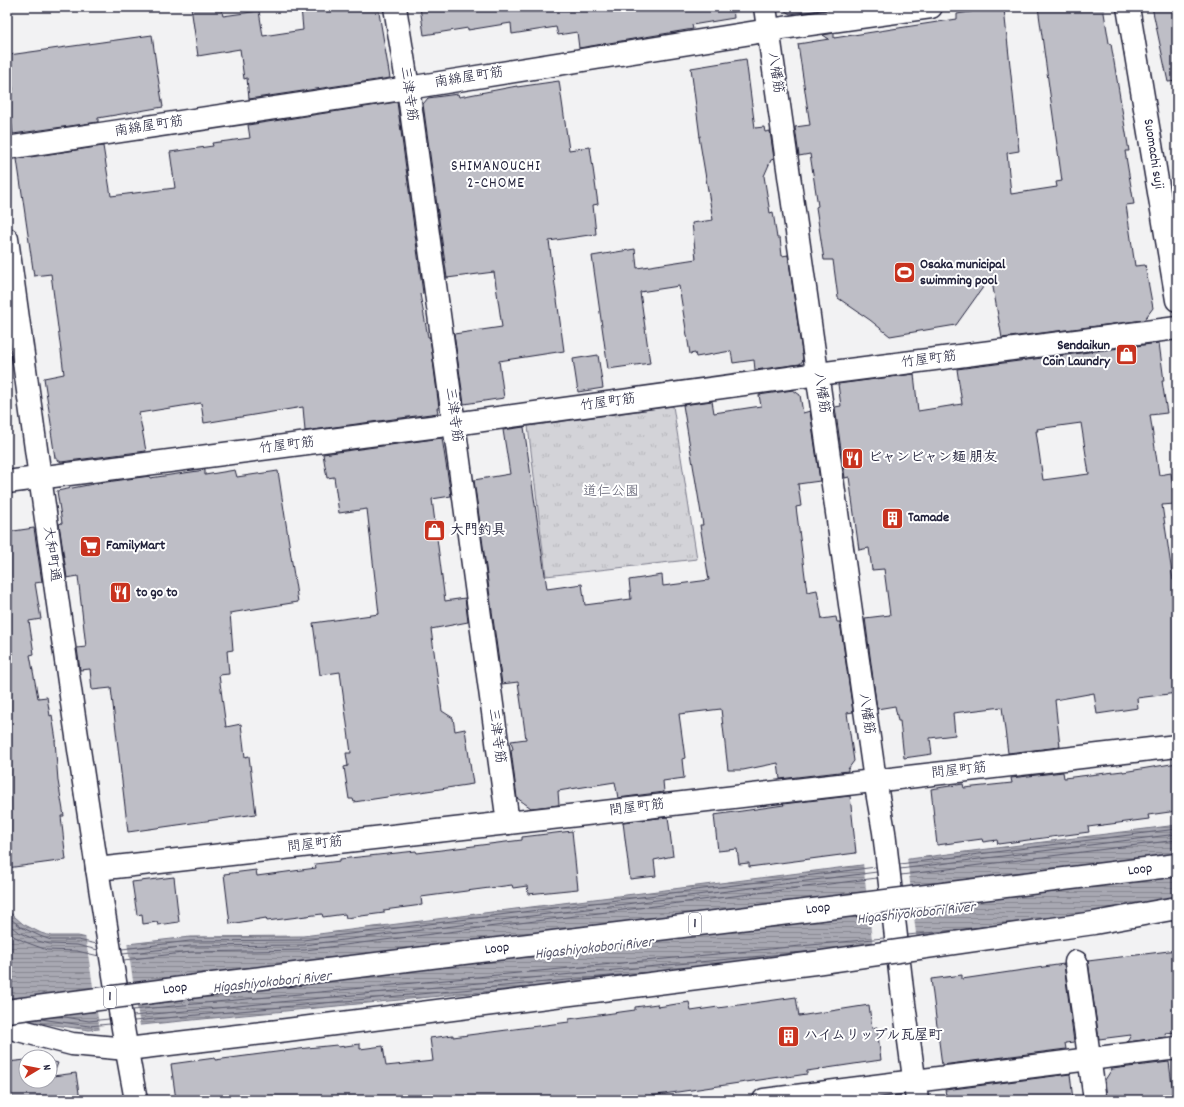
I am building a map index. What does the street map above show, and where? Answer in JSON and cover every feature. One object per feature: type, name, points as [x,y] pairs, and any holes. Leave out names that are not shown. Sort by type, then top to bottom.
[{"type":"main road","name":"三津寺筋","points":[[395,7],[408,88],[508,823]]},
{"type":"main road","name":"八幡筋","points":[[765,7],[875,780],[884,832],[902,989],[916,1090]]},
{"type":"main road","name":"南綿屋町筋","points":[[7,148],[408,88],[769,30],[931,7]]},
{"type":"main road","name":"Suomachi suji","points":[[1128,7],[1177,300]]},
{"type":"main road","name":"大和町通","points":[[7,239],[97,869],[136,1100]]},
{"type":"main road","name":"竹屋町筋","points":[[7,482],[454,424],[818,374],[1177,328]]},
{"type":"main road","name":"問屋町筋","points":[[97,869],[1177,746]]},
{"type":"main road","name":"Loop","points":[[7,1010],[1177,865]]},
{"type":"main road","points":[[7,1027],[72,1044],[125,1039],[271,1032],[815,963],[1094,923],[1177,908]]},
{"type":"main road","points":[[1076,962],[1095,1100]]},
{"type":"main road","points":[[7,998],[213,984]]},
{"type":"main road","points":[[764,1100],[916,1090],[1090,1059],[1177,1048]]},
{"type":"green space","name":"道仁公園","points":[[673,406],[697,559],[546,576],[528,426]]},
{"type":"water","name":"Higashiyokobori River","points":[[1177,825],[1177,920],[864,955],[89,1030],[7,1018],[7,910],[23,924],[41,933],[51,936],[78,936],[118,945],[190,937],[303,936]]},
{"type":"pier","points":[[907,857],[918,951],[874,956],[863,863]]},
{"type":"pier","points":[[85,935],[118,943],[127,942],[140,1026],[100,1031]]},
{"type":"building","points":[[191,7],[221,7],[223,16],[259,11],[263,36],[303,30],[301,7],[378,7],[390,78],[249,99],[247,78],[244,79],[240,49],[198,56]]},
{"type":"building","points":[[420,7],[733,7],[734,18],[692,25],[693,29],[579,48],[577,32],[558,35],[556,27],[512,34],[511,23],[424,35]]},
{"type":"building","points":[[779,7],[829,7],[829,9],[790,14]]},
{"type":"building","points":[[1038,7],[1103,7],[1109,43],[1111,44],[1129,151],[1125,151],[1134,204],[1126,205],[1135,266],[1145,265],[1153,308],[1144,320],[1002,338],[991,276],[956,325],[890,336],[838,298],[833,260],[824,260],[810,154],[799,156],[795,127],[810,125],[798,44],[829,39],[823,35],[834,33],[834,38],[957,19],[957,14],[995,8],[995,11],[1004,9],[1019,151],[1007,153],[1011,194],[1057,187],[1056,182],[1062,181]]},
{"type":"building","points":[[1152,7],[1177,7],[1177,81],[1168,82]]},
{"type":"building","points":[[152,35],[163,107],[98,118],[98,122],[13,134],[7,91],[13,90],[9,55]]},
{"type":"building","points":[[746,59],[755,128],[764,127],[765,132],[770,131],[774,159],[771,160],[764,176],[770,213],[773,212],[777,238],[780,238],[782,256],[788,255],[803,360],[800,364],[755,370],[754,360],[733,363],[731,351],[696,357],[695,353],[690,354],[679,286],[640,292],[650,363],[608,369],[592,256],[635,249],[637,268],[696,259],[692,223],[713,220],[699,137],[691,68]]},
{"type":"building","points":[[559,81],[569,150],[590,147],[598,204],[593,205],[596,234],[549,241],[564,351],[499,361],[504,398],[464,404],[454,334],[502,327],[494,272],[447,278],[423,104],[428,98],[458,94],[459,97],[517,86]]},
{"type":"building","points":[[397,102],[423,293],[420,294],[428,337],[430,337],[439,408],[437,408],[438,413],[305,431],[303,407],[204,423],[201,403],[139,413],[146,451],[61,462],[55,458],[44,378],[64,374],[51,274],[34,276],[17,159],[103,146],[111,196],[175,188],[170,152],[213,146],[212,143],[250,138],[248,125]]},
{"type":"building","points":[[1159,343],[1164,381],[1162,381],[1167,413],[1150,415],[1159,475],[1171,473],[1175,504],[1162,505],[1173,580],[1177,579],[1177,693],[1137,698],[1138,708],[1097,714],[1094,693],[1055,700],[1060,747],[1008,753],[1002,707],[953,713],[955,735],[930,738],[932,754],[904,758],[900,721],[898,721],[895,706],[877,709],[865,618],[890,615],[884,569],[872,570],[869,548],[859,550],[849,477],[845,478],[835,407],[841,406],[838,384],[914,374],[918,411],[962,404],[957,369]],"holes":[[[1081,423],[1089,474],[1043,480],[1036,431],[1038,431],[1037,429]]]},
{"type":"building","points":[[598,355],[603,388],[578,392],[573,359]]},
{"type":"building","points":[[793,390],[800,395],[803,413],[810,411],[820,481],[798,484],[801,506],[796,507],[807,592],[817,590],[822,619],[836,617],[837,622],[840,622],[853,712],[847,713],[854,761],[848,771],[780,779],[778,763],[743,770],[728,770],[721,709],[679,714],[685,758],[682,759],[684,778],[663,781],[664,792],[618,798],[615,782],[558,791],[559,805],[531,808],[517,798],[511,741],[526,739],[518,682],[502,684],[474,480],[510,474],[503,430],[524,427],[547,589],[582,584],[585,605],[631,599],[629,580],[662,575],[663,586],[709,580],[700,525],[703,525],[683,405],[712,401],[714,413],[761,406],[759,395]]},
{"type":"building","points":[[442,438],[451,496],[432,499],[445,601],[465,598],[468,622],[431,629],[442,711],[453,718],[455,731],[465,729],[473,784],[354,802],[353,799],[349,799],[344,767],[348,766],[346,753],[351,753],[340,672],[320,675],[313,623],[379,614],[367,509],[339,513],[334,477],[327,478],[323,454]]},
{"type":"building","points":[[205,470],[205,475],[235,470],[237,477],[278,471],[298,602],[230,613],[233,650],[227,651],[229,674],[219,675],[226,727],[241,724],[245,757],[249,756],[256,814],[128,832],[111,688],[92,690],[90,669],[80,670],[77,648],[86,647],[78,576],[67,578],[59,524],[62,523],[57,491],[92,484]]},
{"type":"building","points":[[34,528],[42,582],[35,583],[41,619],[29,621],[34,654],[30,655],[38,698],[47,697],[50,716],[52,715],[56,740],[58,781],[64,816],[61,816],[66,860],[7,868],[7,532]]},
{"type":"building","points":[[1177,763],[1177,811],[1148,815],[1149,819],[1088,827],[1089,832],[998,844],[997,840],[983,842],[982,839],[937,845],[931,789],[963,784],[964,788],[1012,783],[1011,778],[1063,772],[1064,778],[1123,772]]},
{"type":"building","points":[[850,796],[856,853],[749,867],[749,863],[739,864],[737,849],[718,851],[714,815],[784,805],[783,804]]},
{"type":"building","points":[[668,817],[673,856],[654,860],[656,876],[630,879],[623,822]]},
{"type":"building","points":[[572,831],[578,889],[528,894],[527,886],[513,888],[512,885],[421,897],[422,905],[384,910],[384,913],[346,918],[345,914],[323,917],[322,914],[267,921],[266,918],[230,924],[224,874],[256,870],[257,876],[316,868],[315,864],[340,861],[340,859],[416,851],[417,853],[522,840],[522,837]]},
{"type":"building","points":[[174,877],[179,922],[158,925],[157,922],[143,924],[142,914],[137,915],[132,882]]},
{"type":"building","points":[[1177,950],[1177,1032],[1165,1033],[1166,1037],[1127,1042],[1131,1035],[1099,1039],[1088,961]]},
{"type":"building","points":[[1064,964],[1074,1042],[1065,1043],[1066,1049],[942,1065],[931,979],[962,975],[962,979]]},
{"type":"building","points":[[796,997],[799,1016],[869,1005],[872,1028],[877,1027],[881,1060],[807,1071],[807,1074],[623,1100],[176,1100],[171,1064],[307,1048],[337,1045],[338,1047],[360,1044],[360,1049],[383,1046],[386,1066],[433,1061],[430,1038],[453,1035],[453,1037],[569,1022],[569,1019],[635,1010],[635,1007],[657,1004],[658,1007],[689,1002],[691,1011]]},
{"type":"building","points":[[18,1061],[18,1089],[58,1089],[58,1075],[76,1073],[80,1100],[7,1100],[7,1062]]},
{"type":"building","points":[[1169,1062],[1174,1100],[1107,1100],[1105,1080],[1112,1069]]},
{"type":"building","points":[[1070,1074],[1073,1100],[947,1100],[945,1090]]},
{"type":"place","name":"Osaka municipal swimming pool","points":[[905,273]]},
{"type":"place","name":"Sendaikun Coin Laundry","points":[[1126,354]]},
{"type":"place","name":"ビャンビャン麺 朋友","points":[[852,458]]},
{"type":"place","name":"Tamade","points":[[892,518]]},
{"type":"place","name":"大門釣具","points":[[435,531]]},
{"type":"place","name":"FamilyMart","points":[[91,546]]},
{"type":"place","name":"to go to","points":[[121,593]]},
{"type":"place","name":"ハイムリップル瓦屋町","points":[[789,1036]]},
{"type":"district","name":"SHIMANOUCHI 2-CHOME","points":[[496,176]]}]
